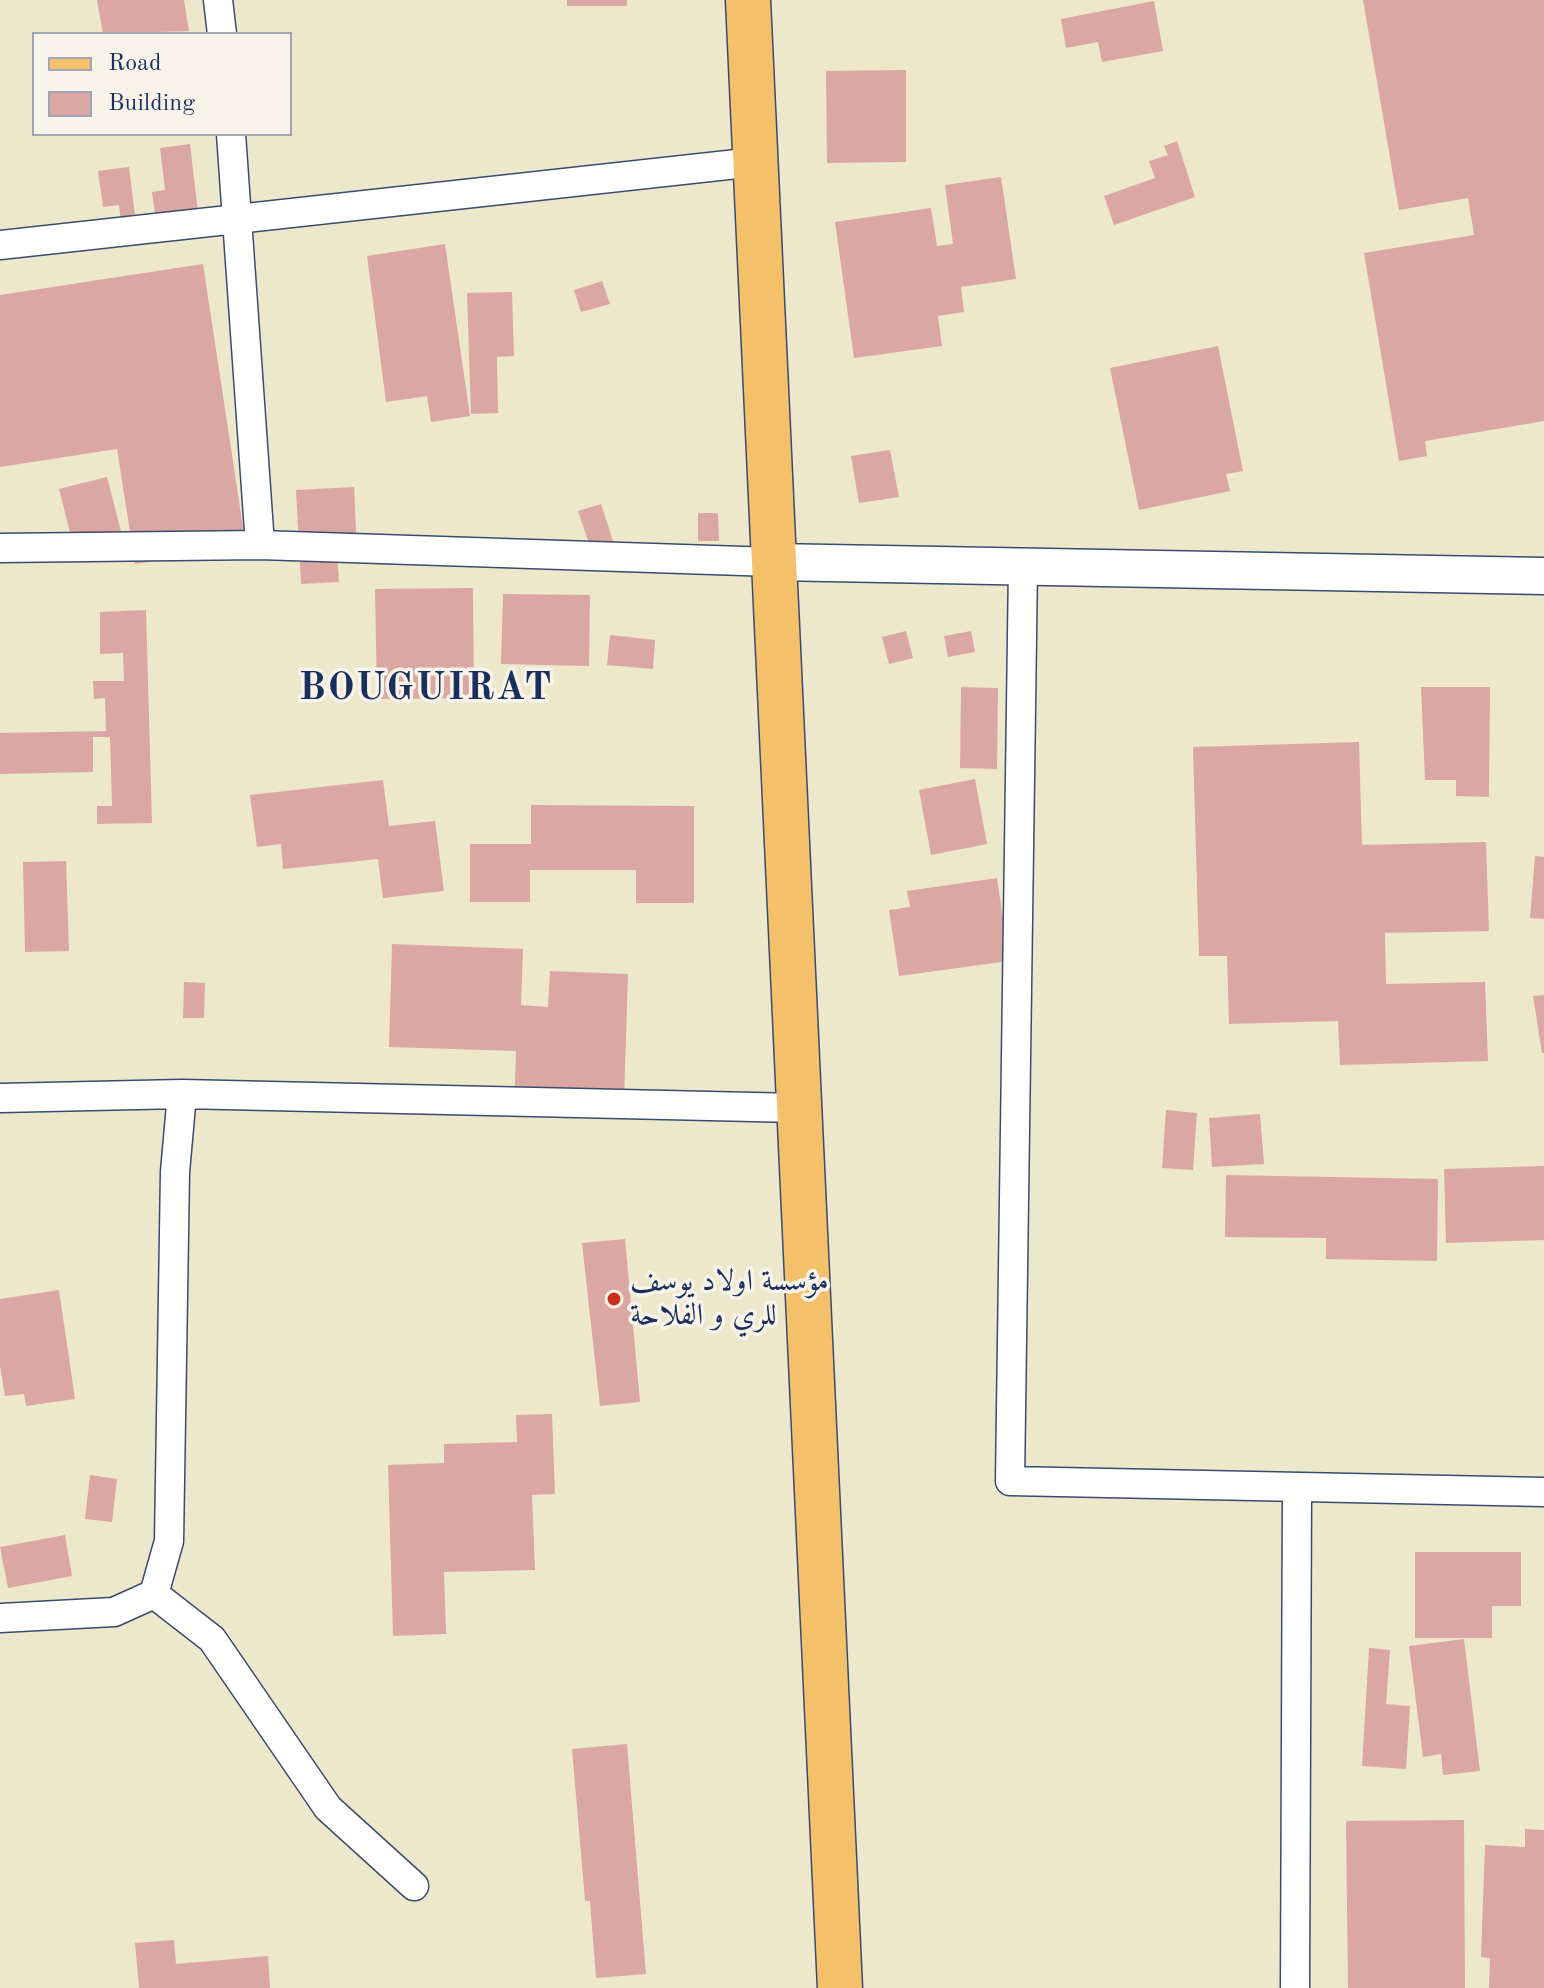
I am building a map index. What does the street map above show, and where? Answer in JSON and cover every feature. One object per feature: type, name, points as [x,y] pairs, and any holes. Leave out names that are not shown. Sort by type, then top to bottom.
[{"type":"main road","points":[[748,0],[840,1988]]},
{"type":"street","points":[[218,0],[222,32]]},
{"type":"street","points":[[231,136],[240,218],[260,545]]},
{"type":"street","points":[[0,245],[755,162]]},
{"type":"street","points":[[0,548],[260,545],[773,562],[1544,576]]},
{"type":"street","points":[[1023,566],[1010,1481],[1544,1492]]},
{"type":"street","points":[[0,1098],[182,1094],[797,1108]]},
{"type":"street","points":[[0,1618],[114,1612],[154,1594],[169,1541],[175,1172],[182,1094]]},
{"type":"street","points":[[1295,1988],[1297,1487]]},
{"type":"street","points":[[154,1594],[212,1639],[328,1808],[414,1886]]},
{"type":"building","points":[[97,0],[184,0],[189,31],[103,32]]},
{"type":"building","points":[[567,0],[627,0],[627,6],[567,6]]},
{"type":"building","points":[[1363,0],[1544,0],[1544,421],[1425,441],[1427,456],[1399,461],[1364,253],[1474,235],[1468,198],[1399,210]]},
{"type":"building","points":[[1154,1],[1163,51],[1102,62],[1098,42],[1066,48],[1061,19]]},
{"type":"building","points":[[906,70],[906,162],[827,163],[826,71]]},
{"type":"building","points":[[1177,141],[1195,197],[1114,225],[1104,196],[1155,178],[1149,161],[1168,155],[1164,146]]},
{"type":"building","points":[[190,144],[199,221],[122,230],[119,205],[103,207],[98,171],[129,167],[135,215],[155,213],[152,192],[165,190],[160,148]]},
{"type":"building","points":[[1001,177],[1016,279],[961,287],[964,312],[938,316],[942,346],[854,358],[835,222],[931,208],[937,246],[953,244],[945,185]]},
{"type":"building","points":[[445,244],[470,416],[431,422],[427,396],[386,402],[367,256]]},
{"type":"building","points":[[203,264],[246,547],[135,564],[117,449],[0,467],[0,295]]},
{"type":"building","points":[[602,281],[610,304],[581,312],[574,290]]},
{"type":"building","points":[[512,292],[514,356],[497,357],[498,413],[471,414],[467,293]]},
{"type":"building","points":[[1218,346],[1243,471],[1226,474],[1230,491],[1139,510],[1110,368]]},
{"type":"building","points":[[890,450],[899,497],[859,503],[851,456]]},
{"type":"building","points":[[107,477],[124,543],[76,556],[59,489]]},
{"type":"building","points":[[354,487],[357,552],[337,553],[339,582],[301,584],[296,490]]},
{"type":"building","points":[[601,504],[614,544],[592,552],[578,511]]},
{"type":"building","points":[[698,513],[718,513],[719,541],[698,541]]},
{"type":"building","points":[[473,588],[474,698],[377,699],[375,589]]},
{"type":"building","points":[[503,594],[590,595],[589,666],[501,664]]},
{"type":"building","points":[[146,610],[152,823],[97,824],[97,806],[112,806],[110,737],[93,737],[93,772],[0,774],[0,733],[106,731],[105,698],[94,699],[93,681],[124,681],[123,653],[100,654],[100,612]]},
{"type":"building","points":[[906,631],[913,658],[889,664],[882,637]]},
{"type":"building","points":[[971,631],[975,652],[948,657],[944,636]]},
{"type":"building","points":[[610,635],[655,640],[653,669],[607,665]]},
{"type":"building","points":[[961,687],[998,688],[997,769],[960,768]]},
{"type":"building","points":[[1421,687],[1490,687],[1489,797],[1456,796],[1456,780],[1425,780]]},
{"type":"building","points":[[1359,742],[1362,845],[1486,842],[1489,931],[1385,933],[1386,984],[1485,982],[1488,1061],[1340,1065],[1338,1021],[1229,1024],[1227,956],[1199,956],[1193,747]]},
{"type":"building","points":[[975,779],[987,844],[931,855],[919,790]]},
{"type":"building","points":[[383,780],[389,826],[435,821],[444,891],[383,898],[378,859],[283,869],[281,844],[257,847],[250,795]]},
{"type":"building","points":[[531,805],[694,806],[694,903],[636,903],[636,870],[530,870],[530,902],[470,902],[470,844],[531,844]]},
{"type":"building","points":[[1535,856],[1544,857],[1544,919],[1530,918]]},
{"type":"building","points":[[66,861],[69,951],[25,952],[23,862]]},
{"type":"building","points":[[997,878],[1009,961],[899,976],[889,910],[910,907],[907,891]]},
{"type":"building","points":[[392,944],[523,949],[521,1005],[548,1007],[550,971],[628,974],[624,1100],[514,1113],[516,1051],[389,1047]]},
{"type":"building","points":[[184,982],[205,983],[204,1018],[183,1018]]},
{"type":"building","points":[[1544,995],[1544,1053],[1542,1053],[1533,996]]},
{"type":"building","points":[[1166,1110],[1197,1113],[1193,1170],[1162,1168]]},
{"type":"building","points":[[1260,1114],[1264,1164],[1212,1167],[1209,1118]]},
{"type":"building","points":[[1544,1166],[1544,1240],[1446,1243],[1444,1169]]},
{"type":"building","points":[[1226,1175],[1438,1179],[1437,1261],[1326,1259],[1326,1238],[1225,1237]]},
{"type":"building","points":[[625,1239],[640,1402],[600,1406],[582,1243]]},
{"type":"building","points":[[59,1290],[75,1399],[26,1406],[24,1394],[5,1396],[0,1366],[0,1299]]},
{"type":"building","points":[[552,1414],[555,1494],[532,1495],[535,1570],[444,1572],[446,1634],[393,1636],[388,1465],[444,1463],[444,1444],[517,1442],[516,1415]]},
{"type":"building","points":[[90,1475],[117,1479],[112,1522],[85,1519]]},
{"type":"building","points":[[65,1535],[72,1576],[8,1588],[0,1547]]},
{"type":"building","points":[[1415,1552],[1521,1552],[1521,1606],[1492,1606],[1492,1638],[1415,1638]]},
{"type":"building","points":[[1464,1639],[1480,1771],[1443,1775],[1441,1754],[1423,1757],[1409,1646]]},
{"type":"building","points":[[1369,1648],[1390,1650],[1386,1704],[1410,1706],[1406,1769],[1362,1766]]},
{"type":"building","points":[[627,1744],[646,1974],[596,1978],[590,1901],[585,1901],[572,1749]]},
{"type":"building","points":[[1464,1820],[1465,1988],[1348,1988],[1346,1821]]},
{"type":"building","points":[[1525,1829],[1544,1830],[1544,1988],[1489,1988],[1490,1958],[1481,1957],[1485,1845],[1525,1847]]},
{"type":"building","points":[[174,1940],[176,1964],[268,1956],[270,1988],[139,1988],[135,1943]]},
{"type":"place","name":"مؤسسة اولاد يوسف للري و الفلاحة","points":[[614,1299]]},
{"type":"district","name":"BOUGUIRAT","points":[[426,689]]}]
